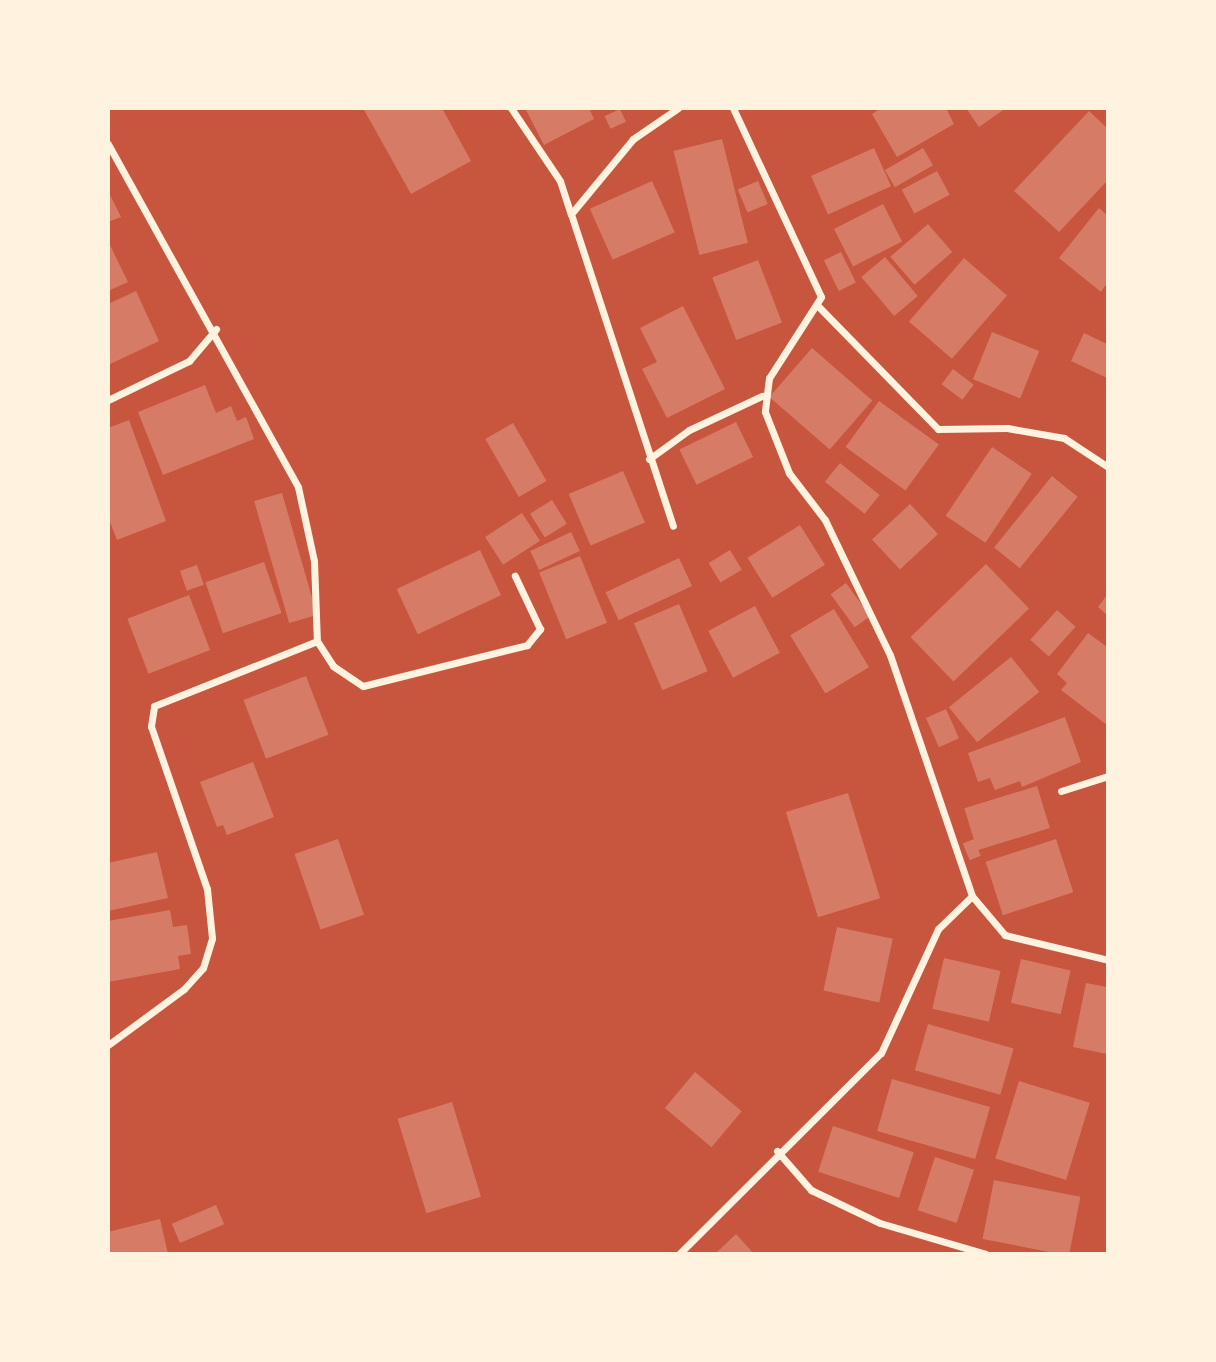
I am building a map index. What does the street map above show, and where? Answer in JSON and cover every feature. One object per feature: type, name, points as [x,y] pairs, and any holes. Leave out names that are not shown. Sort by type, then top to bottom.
[{"type":"street","points":[[511,108],[559,181],[607,309],[649,460],[673,526]]},
{"type":"street","points":[[571,214],[633,139],[678,108]]},
{"type":"street","points":[[649,460],[689,430],[762,396],[818,306],[820,284],[733,108]]},
{"type":"street","points":[[108,144],[216,329],[298,487],[314,561],[317,642],[333,666],[363,686],[527,645],[540,629],[515,576]]},
{"type":"street","points":[[818,306],[938,429],[1007,428],[1064,438],[1108,467]]},
{"type":"street","points":[[108,400],[189,361],[216,329]]},
{"type":"street","points":[[762,396],[789,472],[825,520],[890,655],[972,896],[1005,935],[1108,960]]},
{"type":"street","points":[[108,1045],[184,989],[203,968],[212,937],[207,889],[151,726],[154,706],[317,642]]},
{"type":"street","points":[[1061,791],[1108,776]]},
{"type":"street","points":[[679,1254],[777,1151],[881,1053],[938,929],[972,896]]},
{"type":"street","points":[[777,1151],[811,1191],[880,1223],[986,1254]]},
{"type":"building","points":[[363,108],[442,108],[471,161],[411,194]]},
{"type":"building","points":[[525,108],[589,108],[594,119],[544,145]]},
{"type":"building","points":[[881,108],[946,108],[954,124],[897,157],[872,114]]},
{"type":"building","points":[[966,108],[1006,108],[979,127]]},
{"type":"building","points":[[620,109],[626,122],[611,129],[605,116]]},
{"type":"building","points":[[1089,111],[1107,128],[1107,181],[1059,232],[1014,191]]},
{"type":"building","points":[[722,139],[748,243],[699,255],[673,151]]},
{"type":"building","points":[[874,148],[891,186],[828,214],[811,176]]},
{"type":"building","points":[[923,148],[933,165],[895,187],[885,170]]},
{"type":"building","points":[[937,171],[950,195],[914,214],[902,190]]},
{"type":"building","points":[[652,181],[675,232],[613,260],[590,209]]},
{"type":"building","points":[[758,181],[768,204],[748,213],[738,190]]},
{"type":"building","points":[[108,191],[121,217],[108,222]]},
{"type":"building","points":[[883,204],[902,241],[853,266],[834,229]]},
{"type":"building","points":[[1099,208],[1107,215],[1107,283],[1101,292],[1059,258]]},
{"type":"building","points":[[928,224],[952,252],[915,285],[890,257]]},
{"type":"building","points":[[108,241],[128,282],[108,291]]},
{"type":"building","points":[[841,252],[856,283],[839,291],[824,260]]},
{"type":"building","points":[[885,257],[918,296],[894,316],[861,277]]},
{"type":"building","points":[[964,258],[1007,295],[952,359],[909,321]]},
{"type":"building","points":[[758,260],[782,323],[736,340],[712,278]]},
{"type":"building","points":[[136,291],[159,341],[108,365],[108,304]]},
{"type":"building","points":[[683,306],[725,389],[667,418],[642,369],[657,362],[640,328]]},
{"type":"building","points":[[992,332],[1039,351],[1020,398],[973,379]]},
{"type":"building","points":[[1084,333],[1107,344],[1107,378],[1071,361]]},
{"type":"building","points":[[812,348],[872,400],[830,450],[769,397]]},
{"type":"building","points":[[953,369],[974,385],[962,400],[942,384]]},
{"type":"building","points":[[205,385],[216,413],[231,406],[237,421],[246,417],[254,439],[163,475],[138,412]]},
{"type":"building","points":[[879,401],[939,444],[905,491],[845,447]]},
{"type":"building","points":[[129,420],[166,521],[117,540],[108,517],[108,428]]},
{"type":"building","points":[[736,422],[753,457],[696,485],[679,450]]},
{"type":"building","points":[[513,423],[546,481],[519,497],[485,439]]},
{"type":"building","points":[[992,447],[1032,474],[985,543],[946,516]]},
{"type":"building","points":[[840,463],[880,495],[865,514],[825,482]]},
{"type":"building","points":[[623,471],[645,523],[591,546],[569,494]]},
{"type":"building","points":[[1052,476],[1078,497],[1020,568],[994,547]]},
{"type":"building","points":[[282,493],[317,615],[289,623],[254,501]]},
{"type":"building","points":[[552,500],[567,524],[545,538],[530,514]]},
{"type":"building","points":[[910,504],[938,534],[900,569],[872,539]]},
{"type":"building","points":[[522,513],[540,541],[503,565],[485,537]]},
{"type":"building","points":[[800,525],[825,565],[772,598],[747,558]]},
{"type":"building","points":[[571,532],[580,551],[539,570],[530,551]]},
{"type":"building","points":[[480,550],[501,595],[418,634],[397,589]]},
{"type":"building","points":[[730,550],[742,570],[720,583],[709,563]]},
{"type":"building","points":[[580,556],[607,623],[566,639],[539,572]]},
{"type":"building","points":[[679,558],[692,586],[619,620],[606,592]]},
{"type":"building","points":[[264,562],[282,613],[223,633],[205,582]]},
{"type":"building","points":[[986,564],[1029,609],[954,682],[910,637]]},
{"type":"building","points":[[197,565],[204,585],[187,591],[180,571]]},
{"type":"building","points":[[846,583],[870,616],[855,627],[831,594]]},
{"type":"building","points":[[189,595],[210,650],[149,674],[127,619]]},
{"type":"building","points":[[1107,595],[1107,615],[1098,607]]},
{"type":"building","points":[[679,604],[708,671],[662,690],[634,623]]},
{"type":"building","points":[[755,606],[780,653],[733,678],[708,631]]},
{"type":"building","points":[[834,609],[869,667],[825,694],[790,635]]},
{"type":"building","points":[[1057,610],[1076,627],[1049,656],[1030,640]]},
{"type":"building","points":[[1088,633],[1107,647],[1107,725],[1061,690],[1067,683],[1057,674]]},
{"type":"building","points":[[1011,657],[1039,692],[977,742],[949,707]]},
{"type":"building","points":[[306,676],[329,735],[266,759],[243,700]]},
{"type":"building","points":[[946,709],[959,738],[939,747],[926,718]]},
{"type":"building","points":[[1065,717],[1081,762],[1022,787],[1020,781],[995,790],[990,778],[978,782],[968,753]]},
{"type":"building","points":[[253,762],[274,817],[227,835],[223,825],[217,827],[200,782]]},
{"type":"building","points":[[1037,786],[1050,828],[977,850],[964,808]]},
{"type":"building","points":[[848,793],[880,898],[818,917],[786,812]]},
{"type":"building","points":[[338,839],[364,915],[321,930],[295,854]]},
{"type":"building","points":[[974,839],[981,856],[970,860],[963,843]]},
{"type":"building","points":[[1056,839],[1073,892],[1003,915],[986,862]]},
{"type":"building","points":[[157,852],[168,898],[108,911],[108,863]]},
{"type":"building","points":[[170,910],[173,927],[187,925],[191,954],[178,956],[180,969],[108,982],[108,921]]},
{"type":"building","points":[[837,927],[893,939],[879,1002],[823,991]]},
{"type":"building","points":[[944,958],[1001,971],[989,1022],[932,1009]]},
{"type":"building","points":[[1021,959],[1071,970],[1061,1014],[1011,1003]]},
{"type":"building","points":[[1086,983],[1107,987],[1107,1054],[1073,1047]]},
{"type":"building","points":[[928,1024],[1014,1049],[1000,1095],[915,1070]]},
{"type":"building","points":[[695,1072],[742,1111],[712,1147],[665,1108]]},
{"type":"building","points":[[892,1079],[990,1107],[975,1159],[877,1131]]},
{"type":"building","points":[[1019,1081],[1090,1103],[1066,1180],[995,1158]]},
{"type":"building","points":[[452,1102],[481,1197],[426,1213],[397,1119]]},
{"type":"building","points":[[833,1126],[914,1152],[899,1198],[818,1172]]},
{"type":"building","points":[[935,1157],[974,1170],[957,1223],[918,1210]]},
{"type":"building","points":[[994,1180],[1080,1197],[1069,1254],[983,1239]]},
{"type":"building","points":[[216,1205],[224,1224],[180,1243],[172,1224]]},
{"type":"building","points":[[160,1219],[168,1254],[108,1254],[108,1232]]},
{"type":"building","points":[[736,1234],[754,1254],[715,1254]]}]
